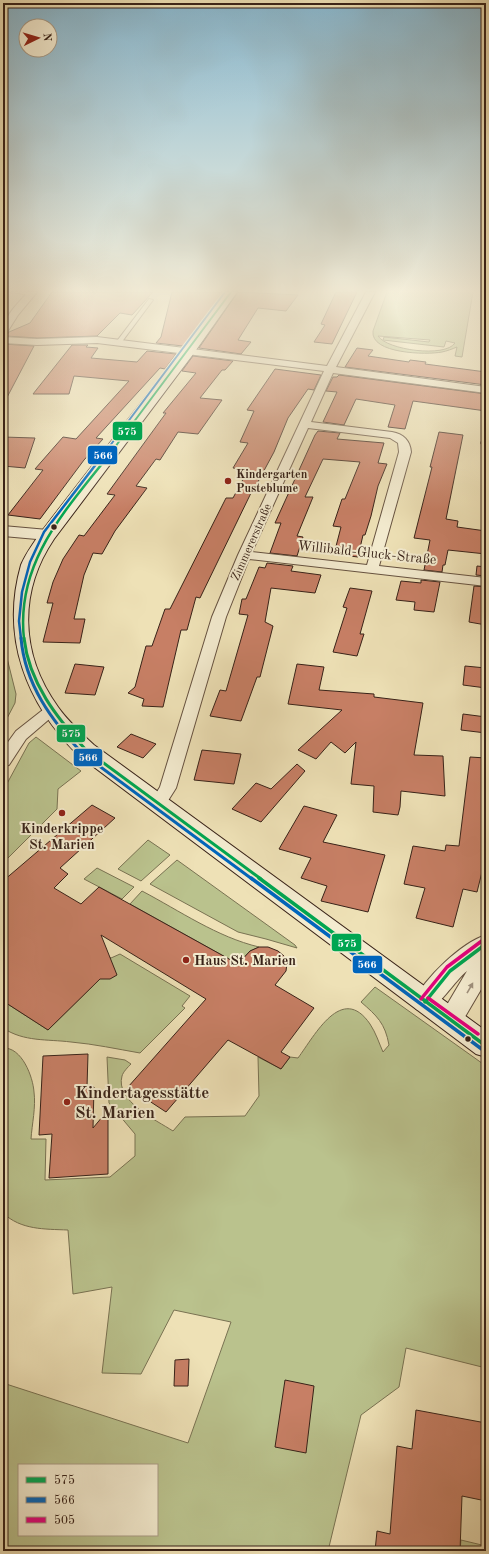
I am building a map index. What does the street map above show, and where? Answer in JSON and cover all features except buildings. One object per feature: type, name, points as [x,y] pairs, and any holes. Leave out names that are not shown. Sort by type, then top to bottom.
[{"type":"main road","points":[[178,365],[48,535],[34,556],[25,575],[20,594],[16,625],[19,649],[25,668],[49,712],[65,731],[86,750],[486,1046]]},
{"type":"street","points":[[297,365],[486,390]]},
{"type":"street","name":"Zimmererstraße","points":[[158,803],[168,788],[219,617],[244,555],[332,365]]},
{"type":"street","points":[[304,424],[392,435],[399,438],[403,442],[405,452],[372,569]]},
{"type":"street","points":[[3,531],[48,535]]},
{"type":"street","name":"Willibald-Gluck-Straße","points":[[244,555],[486,582]]},
{"type":"street","points":[[3,761],[21,735],[49,712]]},
{"type":"street","points":[[425,1002],[450,971],[486,944]]},
{"type":"street","points":[[450,1020],[474,981],[486,954]]},
{"type":"green space","points":[[3,654],[6,654],[16,694],[15,703],[3,726]]},
{"type":"green space","points":[[36,737],[81,771],[58,789],[57,809],[3,863],[3,791],[29,743]]},
{"type":"green space","points":[[148,840],[170,855],[141,881],[118,869]]},
{"type":"green space","points":[[177,860],[295,945],[297,948],[238,932],[150,884]]},
{"type":"green space","points":[[97,868],[134,887],[122,899],[84,879]]},
{"type":"green space","points":[[142,891],[199,923],[228,937],[259,947],[250,951],[238,964],[130,904]]},
{"type":"green space","points":[[92,947],[111,958],[120,954],[190,996],[182,1006],[185,1008],[140,1053],[88,1044],[27,1038],[19,1036],[3,1028],[3,1001],[48,1030],[92,987]]},
{"type":"green space","points":[[375,987],[486,1066],[486,1368],[406,1348],[399,1387],[361,1415],[328,1551],[3,1551],[3,1383],[188,1443],[231,1322],[174,1310],[141,1374],[102,1373],[112,1287],[73,1294],[68,1230],[42,1229],[25,1226],[10,1219],[3,1213],[3,1048],[16,1052],[29,1071],[33,1086],[35,1104],[31,1139],[46,1139],[45,1180],[110,1177],[135,1156],[135,1134],[109,1103],[107,1057],[125,1060],[131,1064],[124,1071],[122,1076],[121,1085],[125,1094],[138,1109],[173,1131],[185,1117],[245,1116],[259,1096],[258,1057],[281,1069],[290,1057],[298,1058],[321,1026],[339,1011],[349,1009],[360,1013],[372,1027],[383,1052],[389,1045],[383,1025],[361,1002]]},
{"type":"green space","points":[[461,1540],[486,1546],[486,1551],[460,1551]]},
{"type":"transit line","name":"566","points":[[172,365],[44,532],[30,562],[22,592],[19,621],[22,650],[30,677],[42,704],[60,729],[83,754],[483,1050]]},
{"type":"transit line","name":"575","points":[[178,365],[48,535],[33,565],[25,594],[22,622],[25,649],[33,676],[46,701],[64,726],[86,750],[486,1046]]},
{"type":"transit line","name":"505","points":[[421,999],[447,967],[483,940]]},
{"type":"transit line","name":"575","points":[[425,1002],[450,971],[486,944]]},
{"type":"transit line","name":"505","points":[[428,998],[478,1034]]},
{"type":"place","name":"Kindergarten Pusteblume","points":[[228,481]]},
{"type":"place","name":"Kinderkrippe St. Marien","points":[[62,813]]},
{"type":"place","name":"Haus St. Marien","points":[[186,960]]},
{"type":"place","name":"Kindertagesstätte St. Marien","points":[[67,1102]]}]
